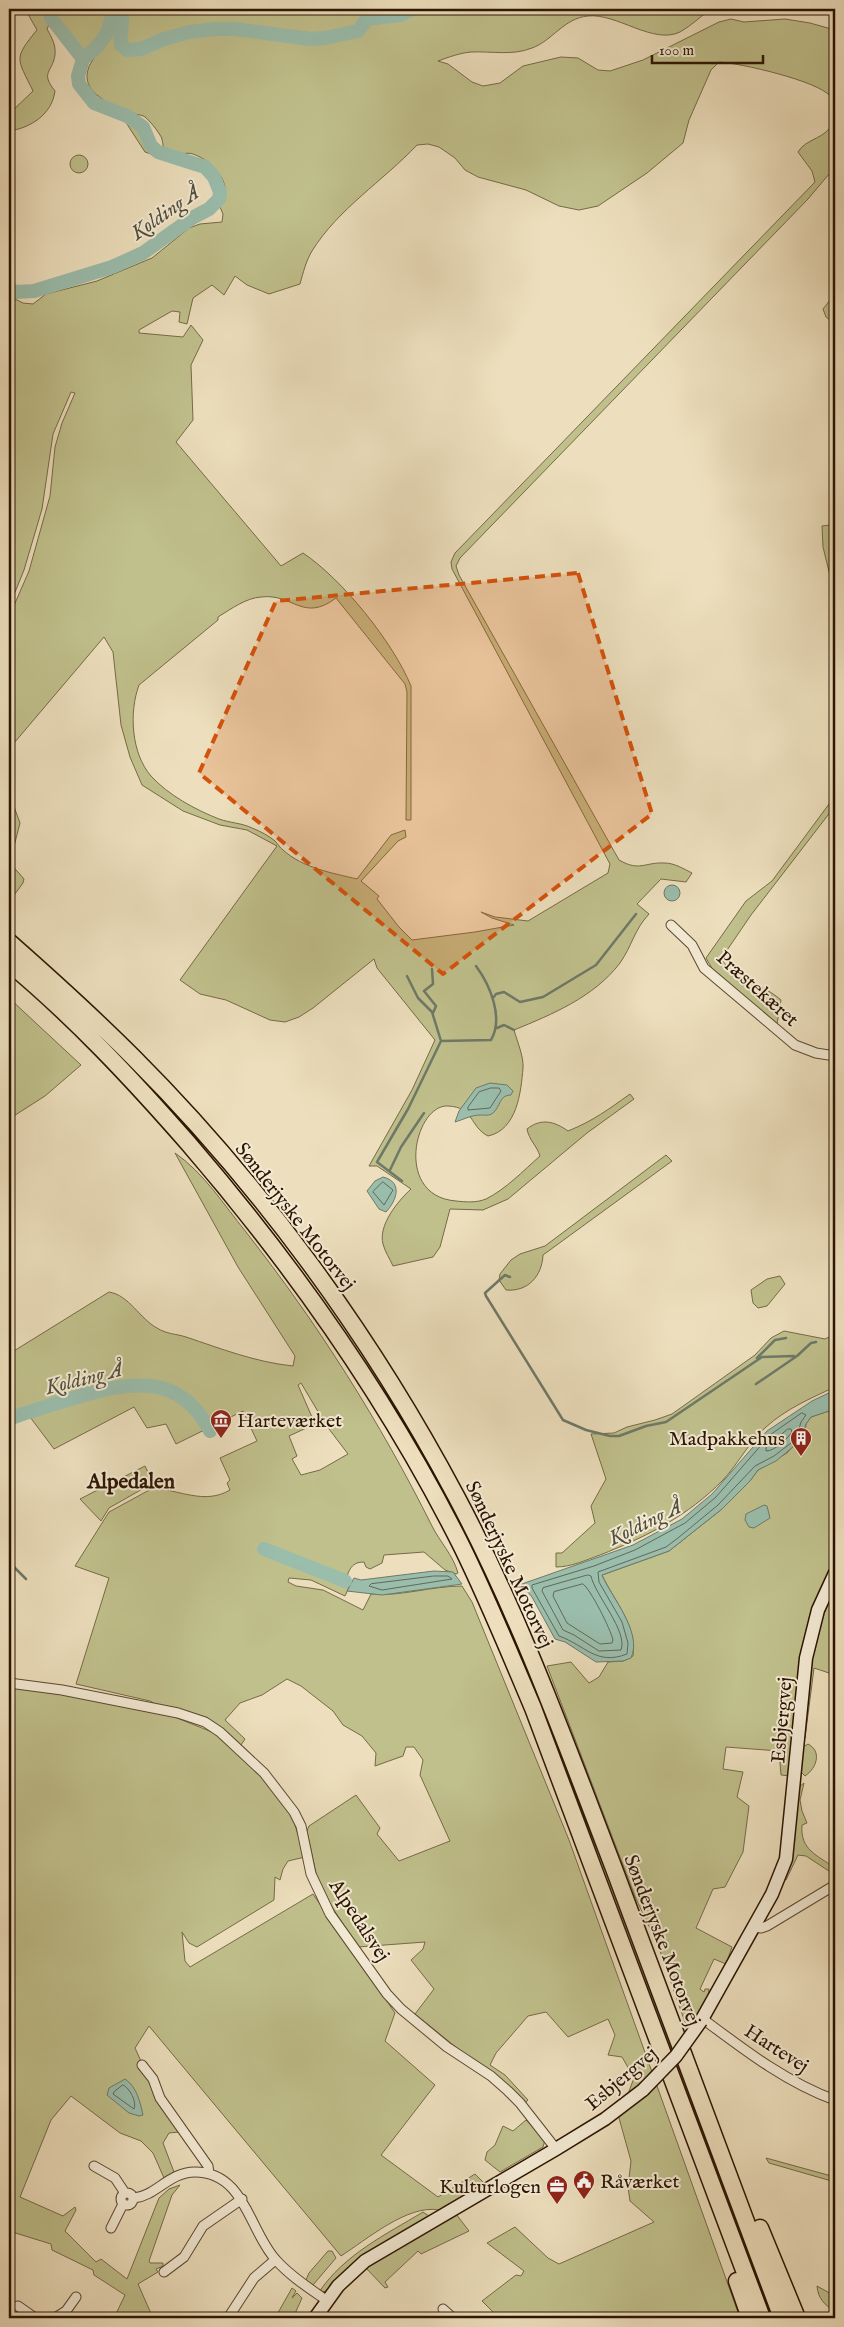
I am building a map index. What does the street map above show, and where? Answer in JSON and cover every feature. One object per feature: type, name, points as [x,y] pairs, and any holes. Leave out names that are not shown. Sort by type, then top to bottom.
[{"type":"highway","name":"Sønderjyske Motorvej","points":[[9,942],[70,996],[135,1059],[249,1185],[305,1258],[358,1334],[409,1413],[456,1496],[525,1642],[559,1724],[782,2318]]},
{"type":"highway","name":"Sønderjyske Motorvej","points":[[9,963],[89,1035],[128,1075],[221,1181],[320,1311],[371,1386],[414,1458],[462,1547],[501,1631],[529,1699],[762,2318]]},
{"type":"highway","points":[[666,2008],[701,2085],[797,2318]]},
{"type":"highway","points":[[700,2152],[724,2241],[750,2318]]},
{"type":"main road","name":"Esbjergvej","points":[[315,2318],[326,2300],[342,2281],[365,2261],[605,2119],[643,2090],[676,2056],[702,2020],[779,1880],[786,1859],[806,1658],[818,1610],[835,1573]]},
{"type":"street","name":"Præstekæret","points":[[671,925],[692,945],[704,968],[795,1045],[816,1053],[835,1056]]},
{"type":"street","name":"Alpedalsvej","points":[[9,1683],[45,1687],[178,1713],[205,1722],[220,1732],[264,1773],[294,1812],[300,1826],[311,1874],[317,1889],[330,1914],[387,1994],[401,2009],[447,2047],[491,2076],[520,2103],[556,2149]]},
{"type":"street","points":[[753,1927],[761,1928],[767,1926],[835,1885]]},
{"type":"street","name":"Hartevej","points":[[702,2020],[814,2093],[835,2100]]},
{"type":"street","points":[[142,2065],[153,2079],[160,2098],[208,2166],[209,2174]]},
{"type":"street","points":[[94,2166],[115,2178],[129,2195]]},
{"type":"street","points":[[111,2228],[123,2204],[121,2198],[129,2195],[142,2197],[169,2179],[182,2173],[209,2174],[229,2185],[242,2199],[258,2234],[275,2260],[301,2283],[326,2300]]},
{"type":"street","points":[[164,2272],[184,2257],[203,2226],[242,2199]]},
{"type":"street","points":[[228,2318],[252,2280],[275,2260]]},
{"type":"street","points":[[55,2318],[66,2311],[76,2297]]},
{"type":"street","points":[[18,2306],[35,2318]]},
{"type":"street","points":[[443,2309],[453,2318]]},
{"type":"highlighted area","points":[[578,573],[652,814],[443,974],[199,773],[276,601]]},
{"type":"green space","points":[[25,9],[711,9],[684,30],[669,35],[658,35],[599,16],[588,16],[565,25],[539,45],[532,48],[509,53],[471,52],[438,61],[448,64],[472,82],[483,86],[500,83],[523,66],[561,57],[578,58],[598,70],[610,71],[643,60],[719,22],[731,19],[744,22],[785,19],[835,30],[835,167],[808,199],[460,558],[456,566],[459,575],[619,860],[626,864],[637,866],[668,863],[692,873],[686,882],[661,879],[637,904],[649,914],[640,926],[620,963],[598,986],[558,1011],[514,1030],[523,1068],[516,1109],[505,1126],[498,1132],[488,1136],[478,1128],[463,1110],[448,1106],[436,1109],[426,1119],[419,1134],[416,1151],[417,1168],[424,1184],[436,1195],[456,1201],[475,1202],[486,1199],[500,1190],[540,1156],[527,1129],[537,1123],[548,1122],[568,1131],[593,1119],[630,1094],[634,1099],[587,1133],[508,1199],[483,1210],[450,1209],[440,1247],[433,1257],[393,1266],[383,1244],[383,1229],[390,1214],[411,1189],[377,1166],[369,1166],[412,1090],[435,1040],[377,968],[374,959],[313,1008],[299,1017],[285,1022],[270,1020],[226,1000],[200,994],[180,980],[277,846],[247,830],[220,825],[183,811],[142,785],[130,757],[121,725],[113,652],[104,637],[9,749],[9,617],[29,571],[50,496],[55,447],[62,423],[75,393],[71,392],[53,434],[42,509],[24,570],[9,607],[9,296],[23,303],[33,304],[46,294],[97,281],[152,258],[189,228],[200,224],[222,222],[223,214],[220,207],[225,191],[224,183],[220,176],[208,162],[193,154],[170,154],[164,148],[160,135],[145,117],[115,106],[96,95],[87,79],[88,69],[94,58],[80,49],[68,31],[53,16],[47,29],[55,48],[54,61],[48,73],[48,80],[55,91],[50,107],[39,119],[25,127],[9,131],[9,114],[33,91],[23,72],[20,59],[24,47],[37,30]],"holes":[[[719,62],[760,69],[811,84],[830,96],[834,112],[830,128],[806,144],[798,152],[812,171],[815,182],[455,553],[451,562],[452,569],[610,864],[608,873],[528,921],[495,917],[481,912],[492,918],[514,925],[412,940],[377,899],[379,896],[361,881],[398,841],[406,837],[405,830],[391,835],[357,879],[328,872],[299,861],[267,835],[244,825],[219,819],[183,801],[151,776],[139,756],[133,720],[139,685],[218,620],[218,617],[239,604],[261,597],[282,599],[306,608],[325,605],[336,598],[405,684],[407,692],[406,820],[411,820],[411,686],[403,669],[379,631],[350,595],[318,564],[303,553],[281,566],[176,442],[193,420],[191,365],[203,340],[191,325],[183,337],[139,333],[139,330],[172,311],[180,312],[179,322],[187,324],[193,298],[212,285],[224,295],[235,276],[247,285],[269,294],[300,284],[310,255],[323,236],[348,208],[417,145],[428,144],[439,147],[455,158],[465,170],[478,177],[526,190],[559,206],[579,210],[598,206],[647,173],[683,143],[689,120],[711,70]]]},
{"type":"green space","points":[[125,121],[139,132],[154,155],[145,152]]},
{"type":"green space","points":[[79,155],[85,158],[88,164],[85,170],[79,173],[73,170],[70,164],[73,158]]},
{"type":"green space","points":[[835,294],[835,324],[826,317],[823,309]]},
{"type":"green space","points":[[830,525],[835,579],[831,580],[823,547],[822,526]]},
{"type":"green space","points":[[9,793],[20,823],[11,858],[13,864],[10,863],[24,879],[9,902]]},
{"type":"green space","points":[[835,796],[835,806],[751,915],[721,959],[736,974],[765,989],[781,1000],[777,1024],[713,970],[706,958],[746,901],[772,881]]},
{"type":"green space","points":[[9,998],[81,1065],[45,1096],[9,1119]]},
{"type":"green space","points":[[175,1153],[195,1170],[213,1190],[273,1267],[323,1338],[391,1449],[435,1532],[453,1560],[458,1573],[445,1570],[424,1552],[384,1555],[382,1563],[370,1569],[366,1567],[364,1562],[355,1564],[350,1569],[344,1584],[349,1587],[345,1596],[311,1580],[289,1578],[288,1582],[296,1586],[323,1590],[363,1610],[371,1594],[393,1594],[451,1586],[462,1586],[472,1602],[569,1840],[740,2318],[499,2318],[482,2301],[516,2275],[521,2276],[524,2271],[487,2243],[515,2227],[548,2258],[559,2264],[654,2222],[630,2201],[628,2187],[631,2161],[619,2118],[634,2078],[622,2057],[608,2055],[615,2035],[608,2019],[568,2037],[546,2012],[528,2016],[496,2053],[490,2065],[505,2075],[528,2100],[525,2103],[415,2014],[434,1989],[411,1960],[423,1949],[425,1942],[358,1947],[319,1887],[307,1831],[309,1826],[356,1795],[380,1828],[377,1834],[399,1861],[450,1841],[420,1775],[423,1760],[414,1747],[406,1747],[403,1756],[375,1766],[376,1753],[362,1736],[343,1725],[333,1711],[301,1686],[287,1679],[262,1695],[240,1703],[225,1720],[245,1739],[241,1745],[214,1723],[195,1714],[166,1708],[150,1701],[76,1684],[109,1578],[75,1566],[109,1512],[153,1488],[202,1496],[221,1494],[230,1490],[227,1483],[230,1480],[220,1458],[257,1441],[243,1411],[176,1444],[166,1424],[147,1428],[134,1407],[54,1449],[27,1413],[9,1419],[9,1354],[109,1292],[123,1298],[151,1324],[164,1332],[252,1358],[293,1366],[295,1356],[238,1267]],"holes":[[[301,1383],[326,1425],[348,1454],[320,1470],[301,1475],[292,1459],[297,1456],[289,1436],[315,1424],[298,1385]]]},
{"type":"green space","points":[[666,1155],[672,1161],[543,1255],[540,1270],[532,1281],[521,1288],[506,1290],[499,1280],[500,1274],[511,1260],[520,1254],[545,1246]]},
{"type":"green space","points":[[780,1276],[785,1284],[767,1306],[758,1308],[753,1303],[751,1290],[767,1279]]},
{"type":"green space","points":[[784,1331],[825,1339],[835,1334],[835,1387],[799,1404],[766,1427],[754,1439],[723,1480],[710,1493],[681,1515],[650,1533],[617,1548],[578,1563],[556,1567],[556,1553],[562,1553],[595,1523],[591,1506],[606,1479],[591,1434],[614,1433],[627,1427],[672,1414],[755,1355],[771,1338]]},
{"type":"green space","points":[[835,1409],[835,1564],[811,1617],[790,1776],[781,1775],[779,1751],[726,1747],[723,1769],[743,1772],[737,1797],[749,1806],[743,1852],[725,1887],[713,1889],[696,1928],[732,1947],[726,1964],[714,1959],[700,1989],[704,1992],[705,1989],[709,1989],[708,1998],[687,2028],[658,1945],[636,1899],[547,1666],[571,1662],[589,1683],[599,1677],[608,1662],[623,1661],[633,1656],[632,1634],[624,1614],[602,1575],[669,1551],[722,1509],[750,1481],[758,1470],[787,1453],[805,1432],[806,1424],[811,1417]]},
{"type":"green space","points":[[145,1466],[153,1483],[109,1508],[101,1521],[80,1499]]},
{"type":"green space","points":[[835,1582],[835,1675],[814,1668],[805,1738],[807,1684],[821,1615]]},
{"type":"green space","points":[[9,1688],[30,1688],[167,1714],[217,1734],[274,1789],[284,1801],[294,1822],[305,1857],[288,1861],[283,1869],[280,1880],[275,1877],[274,1900],[197,1947],[189,1943],[182,1932],[185,1961],[190,1967],[313,1894],[395,2013],[385,2041],[435,2085],[381,2155],[438,2197],[475,2174],[484,2183],[439,2210],[414,2212],[401,2218],[341,2256],[149,2026],[135,2048],[150,2081],[179,2132],[169,2133],[163,2143],[174,2172],[164,2178],[153,2153],[141,2141],[120,2133],[71,2096],[51,2120],[20,2197],[63,2216],[75,2207],[76,2210],[65,2231],[96,2262],[101,2259],[127,2279],[159,2198],[169,2189],[180,2185],[172,2195],[149,2261],[150,2263],[163,2263],[163,2266],[156,2269],[158,2272],[138,2284],[153,2318],[133,2318],[130,2315],[127,2318],[114,2318],[125,2295],[94,2275],[93,2270],[52,2250],[51,2244],[9,2231]]},
{"type":"green space","points":[[808,1744],[815,1751],[816,1760],[812,1769],[805,1776],[801,1772],[801,1748]]},
{"type":"green space","points":[[804,1783],[800,1800],[807,1823],[802,1825],[804,1840],[811,1851],[835,1868],[835,1875],[806,1856],[798,1855],[786,1880],[784,1879],[799,1787]]},
{"type":"green space","points":[[526,2120],[545,2140],[543,2147],[500,2172],[485,2160],[487,2152],[495,2145],[503,2126],[513,2131]]},
{"type":"green space","points":[[766,2158],[835,2177],[835,2182],[769,2163]]},
{"type":"green space","points":[[423,2212],[429,2216],[328,2291],[319,2292],[341,2267],[366,2246]]},
{"type":"green space","points":[[456,2214],[469,2231],[421,2254],[418,2251],[385,2282],[388,2287],[385,2288],[365,2267]]},
{"type":"green space","points":[[328,2251],[332,2251],[336,2258],[313,2285],[306,2280],[309,2273]]},
{"type":"green space","points":[[817,2286],[835,2296],[835,2311],[822,2301]]},
{"type":"green space","points":[[292,2288],[296,2291],[292,2298],[297,2293],[302,2298],[293,2318],[275,2318]]},
{"type":"water","points":[[672,885],[678,887],[680,893],[678,899],[672,901],[666,899],[664,893],[666,887]]},
{"type":"water","points":[[490,1083],[507,1085],[513,1091],[511,1095],[507,1095],[502,1099],[492,1114],[474,1116],[455,1122],[459,1111],[476,1088]]},
{"type":"water","points":[[383,1177],[389,1179],[396,1187],[393,1202],[386,1212],[379,1209],[367,1191],[375,1181]]},
{"type":"water","points":[[835,1390],[835,1409],[811,1417],[806,1424],[801,1439],[776,1461],[758,1470],[750,1481],[722,1509],[669,1551],[602,1575],[624,1615],[633,1637],[634,1648],[631,1658],[623,1661],[596,1662],[565,1642],[555,1639],[532,1597],[526,1590],[521,1589],[519,1585],[633,1545],[682,1519],[712,1494],[767,1431],[812,1401]]},
{"type":"water","points":[[764,1505],[767,1506],[770,1518],[754,1528],[749,1527],[745,1520],[746,1514]]},
{"type":"water","points":[[434,1571],[453,1572],[462,1584],[382,1595],[347,1591],[354,1578],[361,1580]]},
{"type":"water","points":[[125,2079],[135,2090],[143,2115],[139,2116],[129,2113],[107,2095],[109,2088]]},
{"type":"waterway","name":"Kolding Å","points":[[9,288],[15,292],[34,291],[112,267],[143,253],[192,218],[209,209],[219,199],[220,192],[214,177],[205,167],[158,152],[151,146],[143,127],[127,116],[94,103],[79,84],[78,76],[83,59],[97,47],[107,33],[113,13],[118,9]]},
{"type":"waterway","name":"Kolding Å","points":[[120,9],[122,16],[121,45],[127,50],[141,49],[164,39],[190,32],[216,29],[235,29],[310,39],[325,38],[358,31],[367,19],[400,15],[413,9]]},
{"type":"waterway","points":[[123,12],[149,9]]},
{"type":"waterway","points":[[51,18],[83,59]]},
{"type":"waterway","points":[[493,998],[496,994],[504,992],[520,1002],[543,997],[596,965],[636,914]]},
{"type":"waterway","points":[[441,1041],[491,1040],[496,1022],[494,1002],[486,982],[476,966]]},
{"type":"waterway","points":[[432,969],[433,984],[424,991],[436,1006],[433,1013]]},
{"type":"waterway","points":[[402,1181],[377,1162],[408,1109],[441,1041],[432,1012],[418,998],[407,976]]},
{"type":"waterway","points":[[497,1028],[504,1025],[514,1030]]},
{"type":"waterway","points":[[390,1170],[401,1147],[424,1113]]},
{"type":"waterway","points":[[510,1277],[505,1275],[485,1293],[486,1296],[563,1420],[586,1430],[610,1436],[619,1436],[646,1426],[666,1422],[762,1357],[794,1356]]},
{"type":"waterway","points":[[757,1358],[775,1340],[786,1338]]},
{"type":"waterway","points":[[756,1384],[797,1356],[811,1343],[816,1342]]},
{"type":"waterway","name":"Kolding Å","points":[[9,1419],[94,1392],[114,1388],[151,1386],[168,1390],[183,1398],[198,1412],[210,1431]]},
{"type":"waterway","points":[[264,1549],[345,1581]]},
{"type":"waterway","points":[[9,1562],[26,1579]]},
{"type":"place","name":"Harteværket","points":[[221,1439]]},
{"type":"place","name":"Madpakkehus","points":[[801,1457]]},
{"type":"place","name":"Råværket","points":[[584,2200]]},
{"type":"place","name":"Kulturlogen","points":[[557,2205]]},
{"type":"district","name":"Alpedalen","points":[[131,1481]]}]
